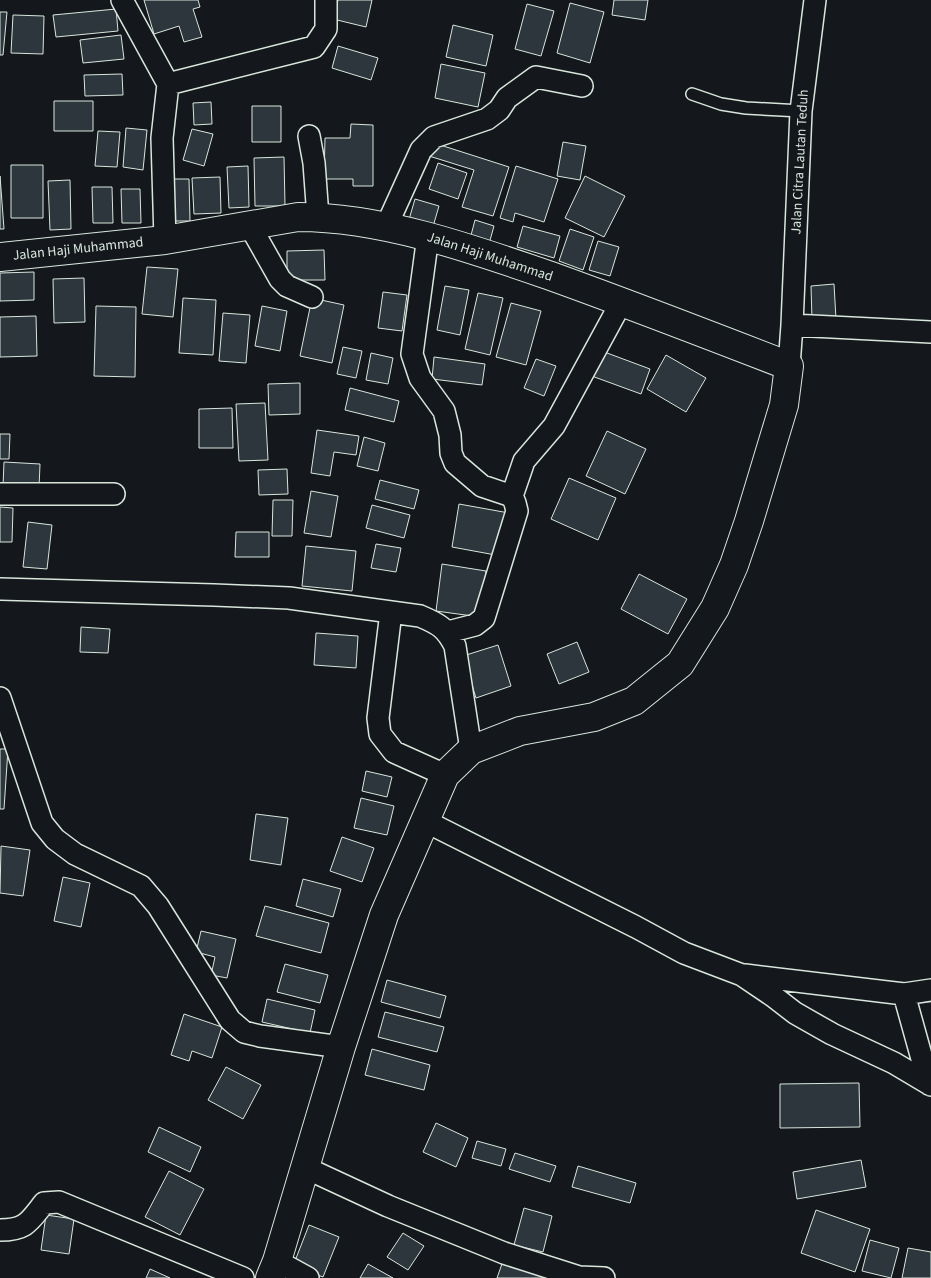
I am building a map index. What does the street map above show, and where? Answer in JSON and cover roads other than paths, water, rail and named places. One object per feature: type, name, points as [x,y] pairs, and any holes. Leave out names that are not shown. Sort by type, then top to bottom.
[{"type":"street","points":[[122,0],[168,84],[162,138],[165,240]]},
{"type":"street","points":[[168,84],[314,47],[326,29],[326,0]]},
{"type":"street","name":"Jalan Citra Lautan Teduh","points":[[792,325],[801,111],[815,0]]},
{"type":"street","points":[[386,227],[420,150],[434,137],[487,119],[499,110],[507,98],[536,77],[582,86]]},
{"type":"street","points":[[309,136],[314,163],[318,217]]},
{"type":"street","name":"Jalan Haji Muhammad","points":[[0,257],[165,240],[298,217],[318,217],[386,227],[428,236],[504,260],[622,301],[789,366]]},
{"type":"street","points":[[250,226],[280,279],[287,286],[312,296]]},
{"type":"street","points":[[428,236],[412,354],[420,378],[444,411],[450,435],[451,453],[455,463],[482,486],[512,496],[516,503],[517,511],[484,618],[475,625],[448,632]]},
{"type":"street","points":[[512,496],[524,461],[554,426],[622,301]]},
{"type":"street","points":[[308,1278],[273,1269],[306,1168],[341,1047],[384,915],[445,775],[470,750],[520,731],[594,717],[634,701],[680,664],[715,608],[734,565],[749,521],[784,405],[792,325],[931,332]]},
{"type":"street","points":[[0,494],[114,494]]},
{"type":"street","points":[[0,589],[214,594],[289,598],[420,616],[436,623],[448,632],[455,646],[470,750]]},
{"type":"street","points":[[391,612],[378,718],[380,734],[394,752],[445,775]]},
{"type":"street","points":[[0,698],[42,823],[55,839],[75,854],[140,886],[147,892],[158,906],[230,1020],[244,1032],[260,1036],[341,1047]]},
{"type":"street","points":[[424,821],[627,922],[684,953],[742,974],[904,994],[931,990]]},
{"type":"street","points":[[742,974],[796,1013],[832,1034],[894,1063],[930,1084]]},
{"type":"street","points":[[904,994],[930,1084]]},
{"type":"street","points":[[306,1168],[388,1206],[504,1253],[579,1277],[604,1278]]},
{"type":"street","points":[[0,1230],[19,1229],[30,1222],[44,1203],[59,1202],[243,1278]]},
{"type":"lane","points":[[692,94],[721,104],[746,108],[801,111]]}]
